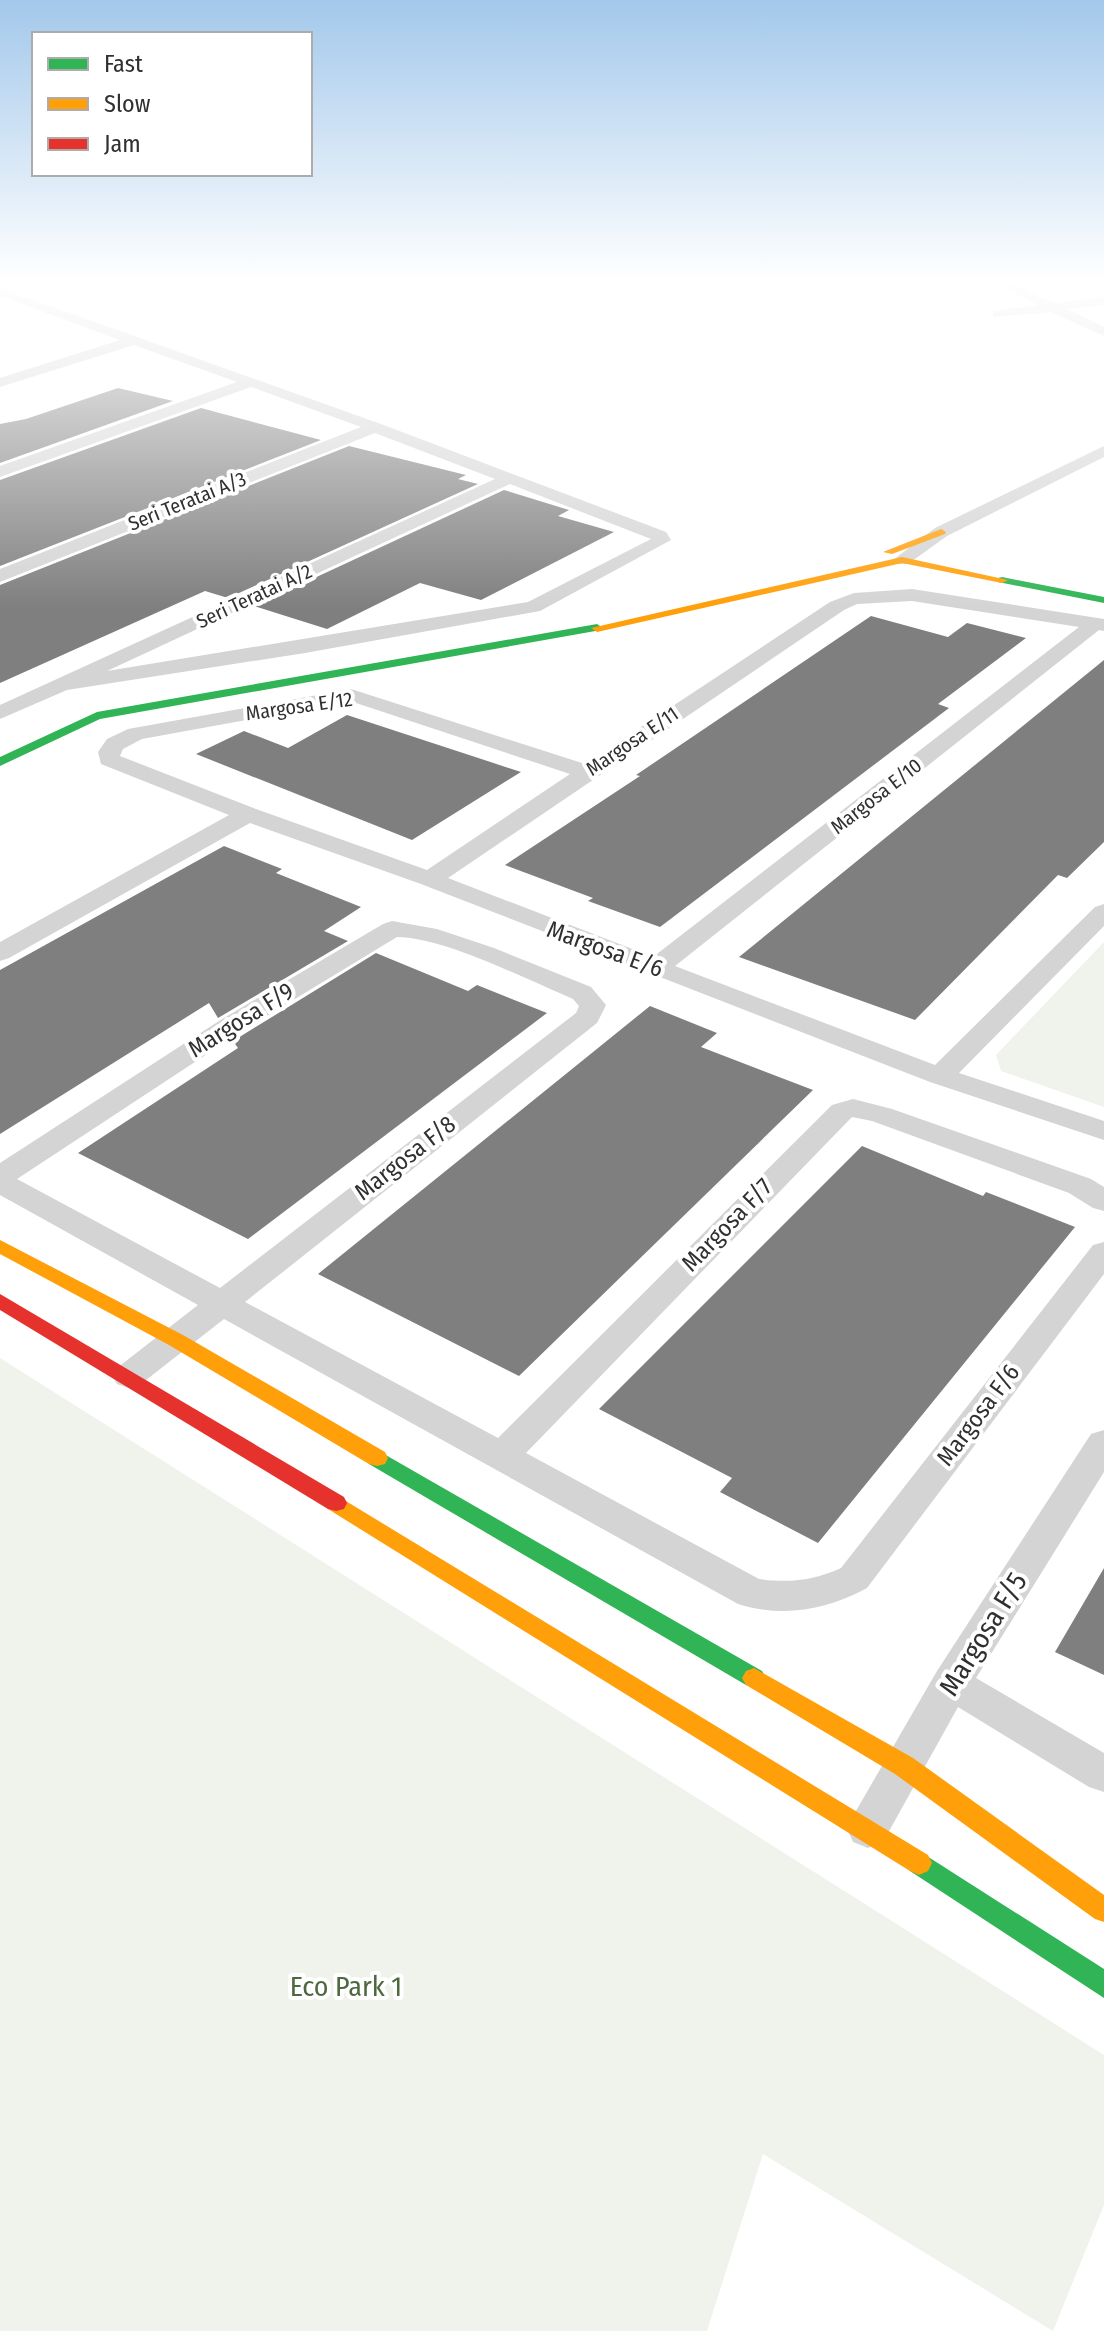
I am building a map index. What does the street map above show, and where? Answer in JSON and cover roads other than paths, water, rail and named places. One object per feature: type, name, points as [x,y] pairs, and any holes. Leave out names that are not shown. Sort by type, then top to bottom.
[{"type":"street","points":[[0,472],[227,391]]},
{"type":"street","points":[[65,684],[305,647],[533,607],[662,540],[660,536],[276,391]]},
{"type":"street","name":"Seri Teratai A/3","points":[[0,576],[375,427]]},
{"type":"street","points":[[0,762],[97,716],[618,624],[895,556],[1104,451]]},
{"type":"street","points":[[920,557],[955,550],[1104,465]]},
{"type":"street","name":"Seri Teratai A/2","points":[[0,713],[508,479]]},
{"type":"street","points":[[920,557],[941,532]]},
{"type":"street","points":[[955,550],[1104,586]]},
{"type":"street","points":[[85,700],[609,613],[895,556],[920,557],[1104,600]]},
{"type":"street","name":"Margosa E/11","points":[[430,879],[837,606],[854,599],[912,595],[1100,625]]},
{"type":"street","name":"Margosa E/10","points":[[657,967],[1100,625]]},
{"type":"street","name":"Margosa E/12","points":[[109,759],[109,752],[115,744],[136,734],[351,695],[587,772]]},
{"type":"street","points":[[36,723],[62,732]]},
{"type":"street","name":"Margosa E/6","points":[[109,759],[940,1076],[1104,1131]]},
{"type":"street","points":[[0,953],[248,814]]},
{"type":"street","points":[[940,1076],[1104,912]]},
{"type":"street","name":"Margosa F/9","points":[[0,1176],[229,1027],[383,933],[402,927],[411,928],[497,959]]},
{"type":"street","name":"Margosa F/8","points":[[129,1376],[587,1017],[593,1005],[582,993],[497,959]]},
{"type":"street","name":"Margosa F/7","points":[[502,1456],[842,1111],[853,1108],[869,1111],[1080,1186],[1104,1201]]},
{"type":"street","points":[[0,1182],[502,1456]]},
{"type":"street","points":[[0,1246],[176,1340],[904,1766],[1104,1910]]},
{"type":"street","name":"Margosa F/6","points":[[502,1456],[752,1593],[794,1599],[830,1591],[854,1578],[1104,1252]]},
{"type":"street","points":[[0,1301],[129,1376],[868,1829],[1104,1985]]},
{"type":"street","name":"Margosa F/5","points":[[868,1829],[951,1683],[1104,1443]]},
{"type":"street","points":[[951,1683],[1104,1774]]},
{"type":"park label","name":"Eco Park 1","points":[[346,1986]]}]
